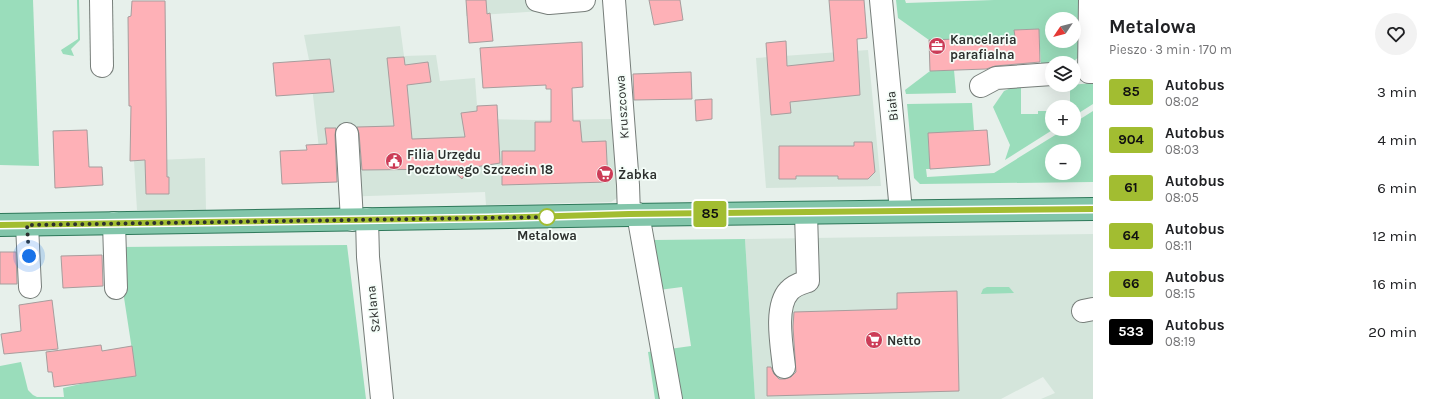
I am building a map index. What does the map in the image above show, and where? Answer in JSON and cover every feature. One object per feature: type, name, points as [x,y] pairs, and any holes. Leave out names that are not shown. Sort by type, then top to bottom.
[{"type":"main road","points":[[0,225],[359,220],[633,214],[1093,209]]},
{"type":"street","points":[[101,0],[102,66]]},
{"type":"street","points":[[537,0],[549,3],[584,0]]},
{"type":"street","name":"Kruszcowa","points":[[614,0],[628,185],[671,399]]},
{"type":"street","name":"Biała","points":[[881,0],[901,211]]},
{"type":"street","points":[[1085,72],[1090,0]]},
{"type":"street","points":[[981,86],[996,78],[1045,74]]},
{"type":"street","name":"Szklana","points":[[347,134],[359,220],[368,256],[382,399]]},
{"type":"street","points":[[784,367],[781,326],[784,298],[790,290],[798,284],[808,282],[806,212]]},
{"type":"street","points":[[114,224],[116,288]]},
{"type":"street","points":[[27,225],[30,287]]},
{"type":"shaded area","points":[[466,0],[556,0],[557,10],[466,16]]},
{"type":"shaded area","points":[[400,26],[404,56],[436,55],[440,81],[475,78],[478,119],[615,119],[619,195],[617,198],[611,202],[486,205],[485,192],[340,197],[338,148],[319,149],[309,60],[304,35]]},
{"type":"shaded area","points":[[868,50],[881,186],[766,188],[756,58]]},
{"type":"shaded area","points":[[205,158],[206,210],[137,210],[134,161]]},
{"type":"shaded area","points":[[1093,234],[1093,399],[1041,399],[1055,393],[1043,377],[1001,399],[755,399],[745,239]]},
{"type":"green space","points":[[0,0],[33,0],[39,166],[0,165]]},
{"type":"green space","points":[[77,0],[79,0],[80,40],[71,49],[74,56],[63,54],[61,50],[78,39]]},
{"type":"green space","points":[[896,0],[905,0],[906,3],[994,0],[1081,0],[1081,12],[1045,12],[1045,48],[1079,48],[1079,56],[1045,56],[1045,67],[1041,67],[1039,29],[1015,30],[1015,37],[929,40],[898,18]]},
{"type":"green space","points":[[954,70],[956,93],[906,94],[905,90],[930,71]]},
{"type":"green space","points":[[1093,83],[1093,104],[1081,112],[1081,100],[1070,100],[1070,92],[1081,92],[1081,84]]},
{"type":"green space","points":[[1021,84],[1021,114],[1038,114],[1038,111],[1045,111],[1045,135],[1005,160],[1010,145],[993,107],[1004,91]]},
{"type":"green space","points":[[972,103],[974,130],[928,134],[930,169],[926,169],[927,177],[994,173],[1054,136],[1081,136],[1081,119],[1093,111],[1093,182],[920,184],[914,178],[907,104]]},
{"type":"green space","points":[[745,239],[755,399],[655,399],[648,352],[691,346],[682,287],[659,290],[654,240]]},
{"type":"green space","points":[[347,245],[366,399],[0,399],[0,366],[21,362],[28,390],[37,397],[64,397],[63,388],[85,383],[136,376],[123,291],[121,247]]},
{"type":"green space","points":[[987,287],[1009,287],[1014,293],[981,294],[983,289]]},
{"type":"building","points":[[466,0],[486,0],[487,14],[490,13],[493,41],[469,43]]},
{"type":"building","points":[[649,0],[680,0],[683,20],[654,25]]},
{"type":"building","points":[[829,0],[864,0],[867,38],[857,39],[860,95],[790,102],[791,113],[771,115],[766,43],[786,41],[787,66],[834,61]]},
{"type":"building","points":[[132,1],[165,1],[167,177],[169,177],[169,194],[146,194],[145,160],[130,161],[131,106],[129,106],[128,17],[131,16]]},
{"type":"building","points":[[1039,29],[1040,62],[995,66],[986,69],[930,71],[929,40],[1015,37],[1014,30]]},
{"type":"building","points":[[582,42],[583,87],[572,88],[573,121],[580,121],[582,142],[606,141],[608,182],[502,185],[502,151],[535,151],[535,122],[551,122],[551,89],[546,89],[546,85],[483,88],[480,48]]},
{"type":"building","points":[[404,57],[405,65],[428,62],[431,82],[407,85],[412,139],[465,137],[461,113],[477,111],[477,106],[497,105],[500,163],[469,168],[462,179],[451,169],[362,170],[359,133],[357,127],[394,126],[387,58]]},
{"type":"building","points":[[330,59],[334,92],[276,96],[273,63]]},
{"type":"building","points":[[691,72],[692,99],[634,100],[633,74]]},
{"type":"building","points":[[712,99],[712,119],[696,121],[695,100]]},
{"type":"building","points":[[325,128],[336,128],[337,182],[282,184],[280,151],[307,150],[306,145],[327,144]]},
{"type":"building","points":[[87,130],[89,167],[102,167],[103,185],[55,188],[53,131]]},
{"type":"building","points":[[987,130],[990,165],[930,169],[928,133]]},
{"type":"building","points":[[854,142],[872,142],[875,172],[868,179],[838,179],[838,176],[796,176],[796,179],[779,179],[779,146],[854,146]]},
{"type":"building","points":[[0,252],[16,252],[17,284],[0,284]]},
{"type":"building","points":[[102,255],[103,286],[63,288],[61,256]]},
{"type":"building","name":"Netto","points":[[957,291],[959,391],[767,396],[767,367],[771,367],[774,374],[779,379],[791,377],[796,372],[793,327],[794,312],[897,309],[897,293]]},
{"type":"building","points":[[52,300],[58,349],[4,354],[1,334],[21,331],[19,305]]},
{"type":"building","points":[[101,345],[102,351],[132,346],[136,376],[54,387],[52,372],[48,372],[46,352]]},
{"type":"bus line","name":"85","points":[[0,225],[488,218],[629,214],[1024,211],[1093,209]]},
{"type":"place","name":"Kancelaria parafialna","points":[[937,46]]},
{"type":"place","name":"Filia Urzędu Pocztowego Szczecin 18","points":[[394,161]]},
{"type":"place","name":"Żabka","points":[[605,174]]},
{"type":"place","name":"Metalowa","points":[[547,217]]},
{"type":"place","name":"Netto","points":[[874,340]]},
{"type":"route","points":[[29,256],[27,225],[547,217]]}]
